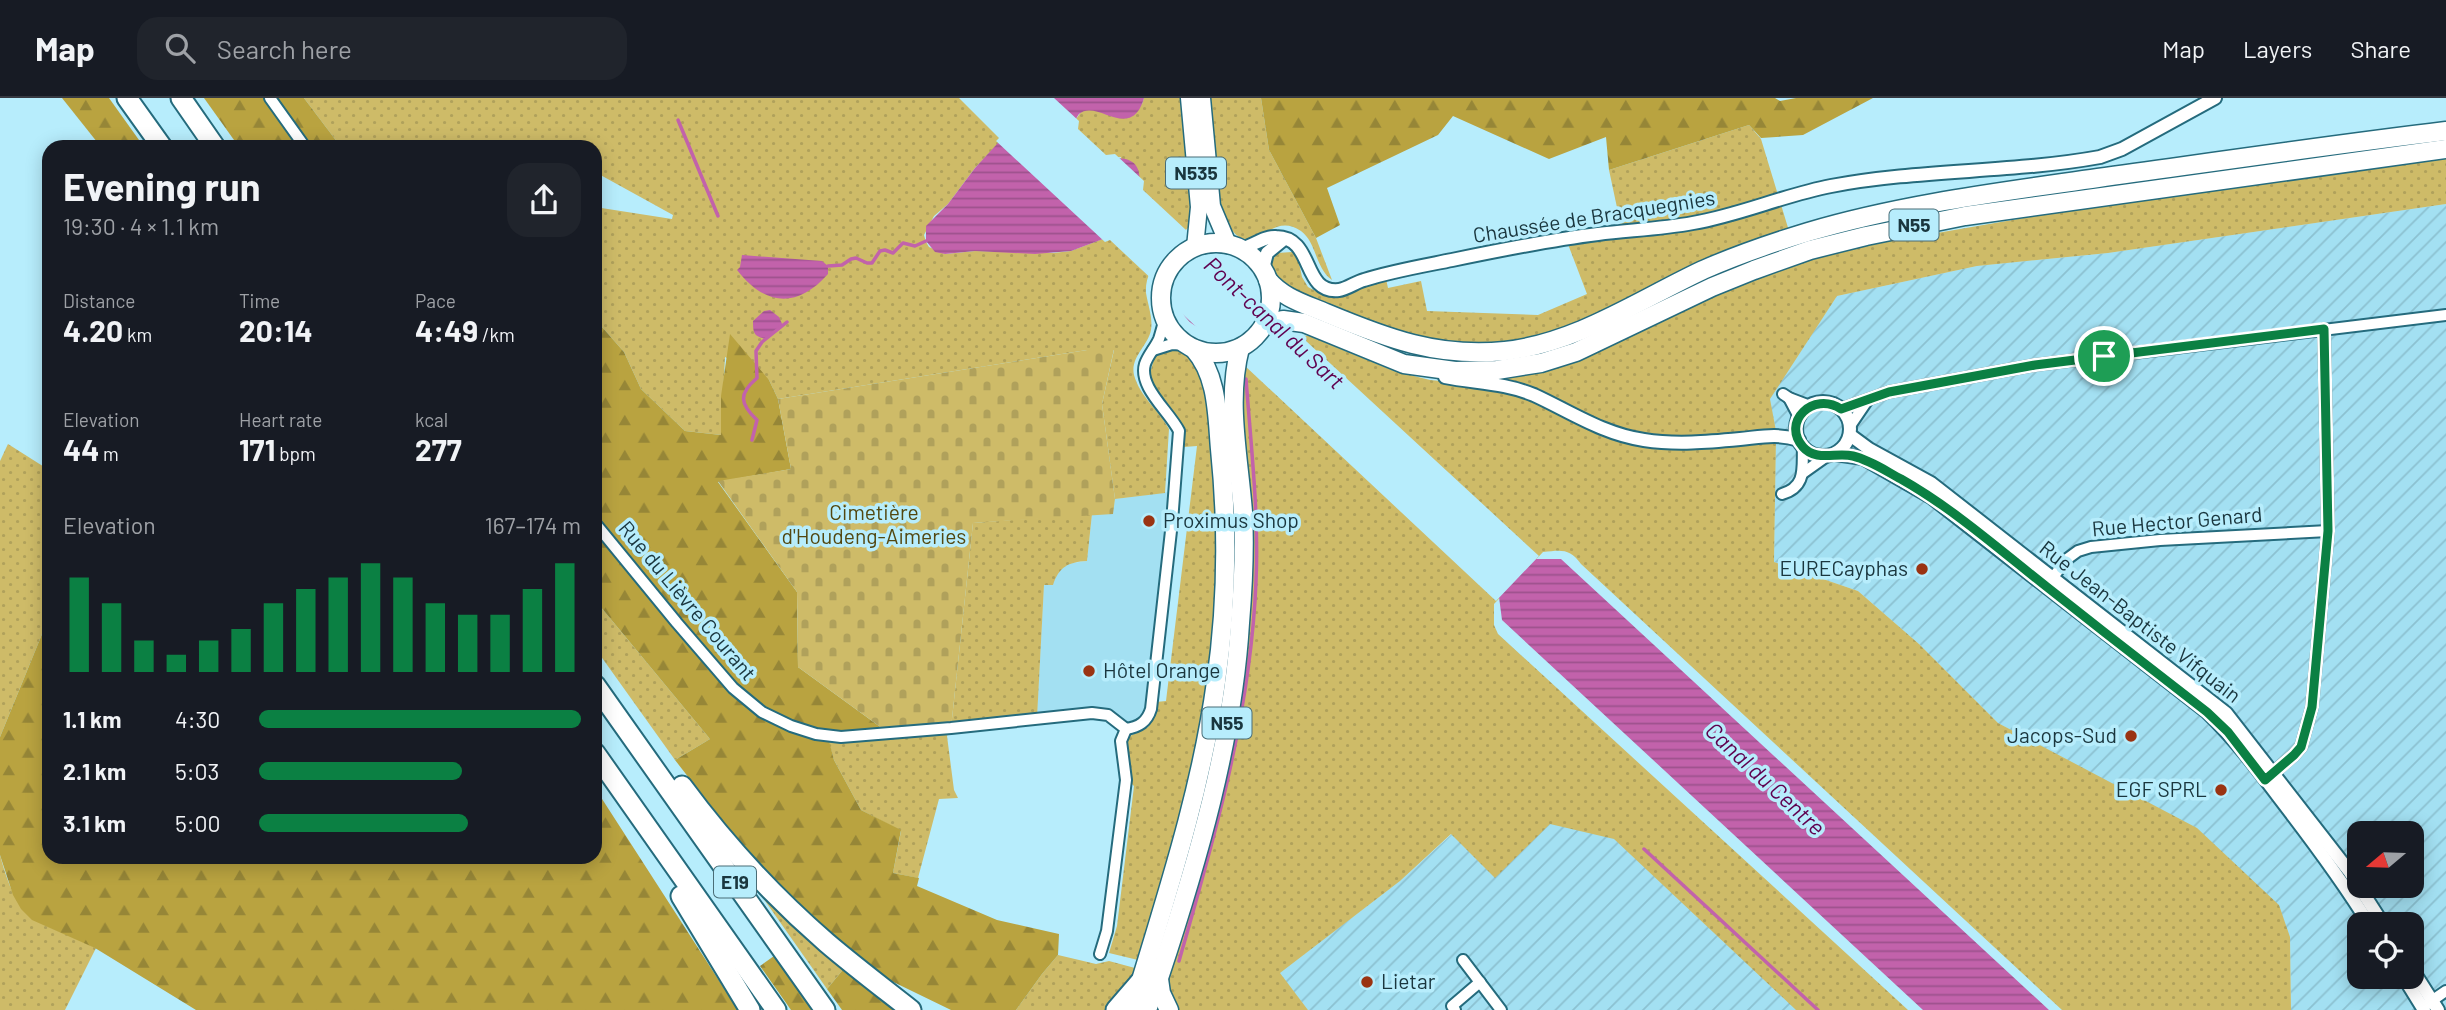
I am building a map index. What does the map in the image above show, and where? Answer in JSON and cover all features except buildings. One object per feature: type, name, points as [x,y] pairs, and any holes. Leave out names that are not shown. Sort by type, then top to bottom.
[{"type":"highway","points":[[127,98],[157,140]]},
{"type":"highway","points":[[181,98],[210,140]]},
{"type":"highway","name":"N55","points":[[1265,275],[1277,291],[1291,298],[1400,341],[1443,351],[1481,353],[1507,350],[1564,337],[1718,264],[1808,232],[1859,218],[1975,196],[2446,131]]},
{"type":"highway","name":"N55","points":[[1264,325],[1283,320],[1304,323],[1404,364],[1444,370],[1484,371],[1541,363],[1598,342],[1712,287],[1754,270],[1810,250],[1912,225],[2446,149]]},
{"type":"highway","points":[[1211,243],[1235,247],[1265,275],[1270,308],[1264,325],[1258,334],[1240,348],[1217,353],[1190,347],[1177,338],[1165,318],[1161,297],[1166,276],[1177,259],[1195,247],[1211,243]]},
{"type":"highway","name":"N55","points":[[1147,1010],[1150,980],[1207,738],[1223,627],[1225,517],[1217,417],[1211,379],[1203,359],[1190,347]]},
{"type":"highway","name":"N55","points":[[1132,1010],[1150,980],[1198,849],[1233,692],[1243,572],[1243,515],[1233,388],[1240,348]]},
{"type":"highway","name":"E19","points":[[602,695],[825,1010]]},
{"type":"highway","points":[[644,755],[675,777],[731,846],[792,910],[828,943],[911,1010]]},
{"type":"highway","name":"E19","points":[[602,763],[776,1010]]},
{"type":"highway","points":[[667,856],[680,895],[750,1010]]},
{"type":"highway","points":[[1116,1010],[1150,980],[1161,993],[1169,1010]]},
{"type":"main road","name":"N535","points":[[1189,98],[1199,207],[1195,247]]},
{"type":"main road","name":"N535","points":[[1202,98],[1212,206],[1219,228],[1235,247]]},
{"type":"street","points":[[270,98],[300,140]]},
{"type":"street","name":"Chaussée de Bracquegnies","points":[[1284,239],[1298,245],[1318,284],[1339,290],[1362,280],[1538,243],[1662,228],[1718,218],[1832,186],[1896,176],[2100,157],[2122,149],[2215,98]]},
{"type":"street","points":[[1235,247],[1269,238],[1284,239]]},
{"type":"street","points":[[1265,275],[1267,253],[1284,239]]},
{"type":"street","points":[[1803,473],[1797,425],[1799,417],[1810,406],[1826,402],[1841,409],[1889,392],[2035,365],[2446,315]]},
{"type":"street","points":[[1100,954],[1107,931],[1125,791],[1121,741],[1126,729],[1146,721],[1153,700],[1180,441],[1179,431],[1173,420],[1148,387],[1146,380],[1145,365],[1165,318]]},
{"type":"street","points":[[2270,776],[2301,747],[2312,707],[2328,531],[2324,329]]},
{"type":"street","points":[[1153,350],[1172,344],[1190,347]]},
{"type":"street","name":"Rue Jean-Baptiste Vifquain","points":[[1404,364],[1459,380],[1509,386],[1535,396],[1580,420],[1641,440],[1682,443],[1779,435],[1801,444],[1810,453],[1863,458],[1931,497],[2226,713],[2362,912]]},
{"type":"street","points":[[1799,417],[1786,396],[1810,406]]},
{"type":"street","points":[[1782,494],[1795,488],[1803,473],[1842,449],[1867,401]]},
{"type":"street","name":"Rue Jean-Baptiste Vifquain","points":[[1841,409],[1847,417],[1850,430],[1869,449],[1931,483],[2049,582]]},
{"type":"street","name":"Rue du Lièvre Courant","points":[[602,531],[709,661],[750,704],[774,719],[827,736],[870,736],[1092,713],[1108,715],[1126,729]]},
{"type":"street","name":"Rue Hector Genard","points":[[2049,582],[2067,559],[2078,551],[2091,547],[2160,540],[2328,531]]},
{"type":"street","name":"Rue Jean-Baptiste Vifquain","points":[[2270,776],[2349,871],[2375,912]]},
{"type":"street","points":[[1463,960],[1502,1010]]},
{"type":"street","points":[[1455,1010],[1452,1006],[1480,982]]},
{"type":"street","points":[[2414,989],[2429,1007]]},
{"type":"street","points":[[2421,989],[2429,1007]]},
{"type":"street","points":[[2429,1007],[2446,991]]},
{"type":"shaded area","points":[[2446,204],[2446,1010],[2291,1010],[2290,937],[2082,769],[1998,723],[1919,644],[1858,591],[1774,562],[1776,431],[1769,399],[1837,296],[1977,266],[2108,253]]},
{"type":"shaded area","points":[[1169,492],[1146,704],[1141,716],[1134,722],[1127,723],[1119,719],[1037,714],[1044,585],[1066,564],[1087,561],[1092,514],[1113,514],[1115,499]]},
{"type":"shaded area","points":[[1498,634],[1902,1010],[1308,1010],[1279,973],[1400,881],[1452,834]]},
{"type":"green space","points":[[62,98],[109,98],[139,140],[95,140]]},
{"type":"green space","points":[[204,98],[304,98],[336,140],[234,140]]},
{"type":"green space","points":[[304,98],[1041,98],[975,168],[948,204],[934,216],[924,235],[929,247],[945,254],[975,251],[1053,253],[1071,251],[1113,235],[1121,157],[1089,160],[1074,122],[1083,109],[1090,104],[1105,110],[1142,104],[1144,98],[1180,98],[1192,224],[1161,255],[1150,273],[1146,293],[1151,330],[1133,369],[1141,390],[1169,429],[1165,493],[1115,499],[1102,404],[1114,350],[1087,350],[778,399],[769,380],[725,357],[721,435],[685,431],[641,389],[624,352],[602,327],[602,208],[672,219],[673,215],[602,176],[602,140],[336,140]]},
{"type":"green space","points":[[1209,98],[1261,98],[1269,150],[1316,238],[1332,280],[1322,269],[1310,242],[1301,231],[1286,225],[1250,239],[1237,236],[1228,223],[1216,180]]},
{"type":"green space","points":[[1261,98],[1775,98],[1780,101],[1796,98],[1873,98],[1803,135],[1761,138],[1749,125],[1609,170],[1606,137],[1549,159],[1453,116],[1438,135],[1327,188],[1340,225],[1316,238],[1269,150]]},
{"type":"green space","points":[[1749,125],[1761,139],[1789,231],[1565,330],[1507,344],[1446,344],[1389,331],[1287,289],[1273,273],[1270,265],[1277,253],[1292,252],[1298,258],[1302,277],[1308,287],[1325,296],[1336,297],[1386,279],[1388,288],[1421,281],[1427,311],[1538,315],[1587,294],[1566,239],[1622,231],[1609,170]]},
{"type":"green space","points":[[2446,158],[2446,204],[2108,253],[1977,266],[1837,296],[1770,399],[1776,431],[1681,439],[1638,435],[1483,378],[1798,263],[1856,247],[2071,210]]},
{"type":"green space","points":[[602,327],[624,352],[641,389],[685,431],[721,435],[721,396],[730,334],[769,380],[778,399],[791,469],[718,482],[797,592],[798,667],[890,734],[828,737],[834,760],[861,810],[901,830],[893,873],[919,878],[917,886],[997,920],[1059,934],[1058,955],[1016,1010],[951,1010],[881,976],[781,890],[741,845],[675,760],[710,739],[602,608]]},
{"type":"green space","points":[[1270,333],[1309,336],[1394,371],[1430,380],[1483,385],[1532,398],[1575,423],[1630,441],[1776,438],[1774,562],[1858,591],[1919,644],[1998,723],[2197,828],[2279,905],[2290,937],[2291,1010],[2062,1010],[1573,555],[1560,551],[1543,552],[1494,604],[1494,625],[1498,634],[1908,1010],[1796,1010],[1614,839],[1550,824],[1495,878],[1451,834],[1400,881],[1280,973],[1308,1010],[1174,1010],[1165,988],[1195,886],[1237,703],[1238,374]]},
{"type":"green space","name":"Cimetière d'Houdeng-Aimeries","points":[[1114,349],[1102,404],[1115,499],[1113,514],[973,523],[951,728],[890,734],[798,667],[797,592],[718,481],[791,469],[778,399],[1087,350]]},
{"type":"green space","points":[[1174,349],[1186,353],[1198,365],[1206,385],[1218,510],[1214,641],[1200,734],[1175,837],[1138,960],[1109,953],[1117,926],[1134,786],[1129,781],[1126,738],[1148,727],[1156,702],[1166,701],[1197,446],[1184,447],[1184,429],[1179,419],[1152,383],[1150,373],[1155,356]]},
{"type":"green space","points":[[8,444],[42,466],[42,634],[0,737],[0,461]]},
{"type":"green space","points":[[1092,514],[1087,561],[1065,567],[1053,585],[1044,585],[1037,718],[951,728],[973,523]]},
{"type":"green space","points":[[602,608],[710,739],[675,760],[602,658]]},
{"type":"green space","points":[[42,634],[42,864],[602,864],[602,799],[738,1010],[196,1010],[95,948],[32,920],[21,909],[13,895],[0,855],[0,737]]},
{"type":"green space","points":[[951,728],[947,736],[954,790],[958,798],[939,799],[918,878],[893,873],[901,831],[861,810],[834,760],[827,736]]},
{"type":"green space","points":[[0,855],[7,879],[23,909],[44,924],[96,948],[65,1010],[0,1010]]},
{"type":"green space","points":[[749,878],[846,966],[827,989]]},
{"type":"green space","points":[[1058,955],[1096,964],[1109,961],[1135,968],[1125,990],[1109,1010],[1016,1010]]},
{"type":"green space","points":[[774,956],[812,1010],[791,1010],[760,966]]},
{"type":"green space","points":[[846,966],[901,1010],[842,1010],[827,989]]},
{"type":"water","name":"Canal du Centre","points":[[1039,98],[1144,98],[1138,111],[1131,117],[1122,119],[1095,111],[1079,114],[1074,130],[1105,159],[1122,159],[1133,163],[1139,173],[1139,191],[1250,290],[1535,559],[1561,559],[2049,1010],[1923,1010],[1502,620],[1499,597],[1214,332],[1190,322],[1177,299],[1111,236],[1071,251],[1035,254],[935,252],[926,241],[926,226]]},
{"type":"water","points":[[742,255],[822,261],[828,266],[828,274],[805,293],[781,299],[759,291],[737,270]]},
{"type":"water","points":[[770,310],[779,317],[783,326],[766,339],[755,334],[753,321],[764,311]]},
{"type":"pier","name":"Pont-canal du Sart","points":[[959,98],[1054,98],[1079,121],[1078,129],[1106,155],[1115,154],[1144,181],[1143,190],[1214,256],[1226,258],[1250,280],[1253,292],[1539,556],[1496,601],[1213,336],[1204,334],[1176,308],[1173,299],[1110,240],[1105,242],[996,141],[999,138]]},
{"type":"waterway","points":[[678,120],[718,216]]},
{"type":"waterway","points":[[828,266],[842,265],[856,258],[872,263],[880,251],[893,253],[903,243],[915,246],[926,241]]},
{"type":"waterway","points":[[752,440],[757,420],[747,409],[743,399],[747,389],[757,378],[756,351],[762,342],[787,322]]},
{"type":"waterway","points":[[1179,961],[1229,773],[1253,630],[1256,531],[1246,379]]},
{"type":"waterway","points":[[1644,849],[1818,1010]]},
{"type":"place","name":"Proximus Shop","points":[[1149,521]]},
{"type":"place","name":"EURECayphas","points":[[1922,569]]},
{"type":"place","name":"Hôtel Orange","points":[[1089,671]]},
{"type":"place","name":"Jacops-Sud","points":[[2131,736]]},
{"type":"place","name":"EGF SPRL","points":[[2221,790]]},
{"type":"place","name":"Lietar","points":[[1367,982]]},
{"type":"route","points":[[2324,329],[2329,510],[2312,707],[2301,747],[2265,780],[2228,732],[2207,712],[1931,497],[1863,458],[1835,454],[1818,456],[1810,453],[1803,447],[1797,433],[1799,417],[1804,410],[1818,403],[1834,404],[1841,409],[1889,392],[2035,365],[2104,356],[2324,329]]}]
